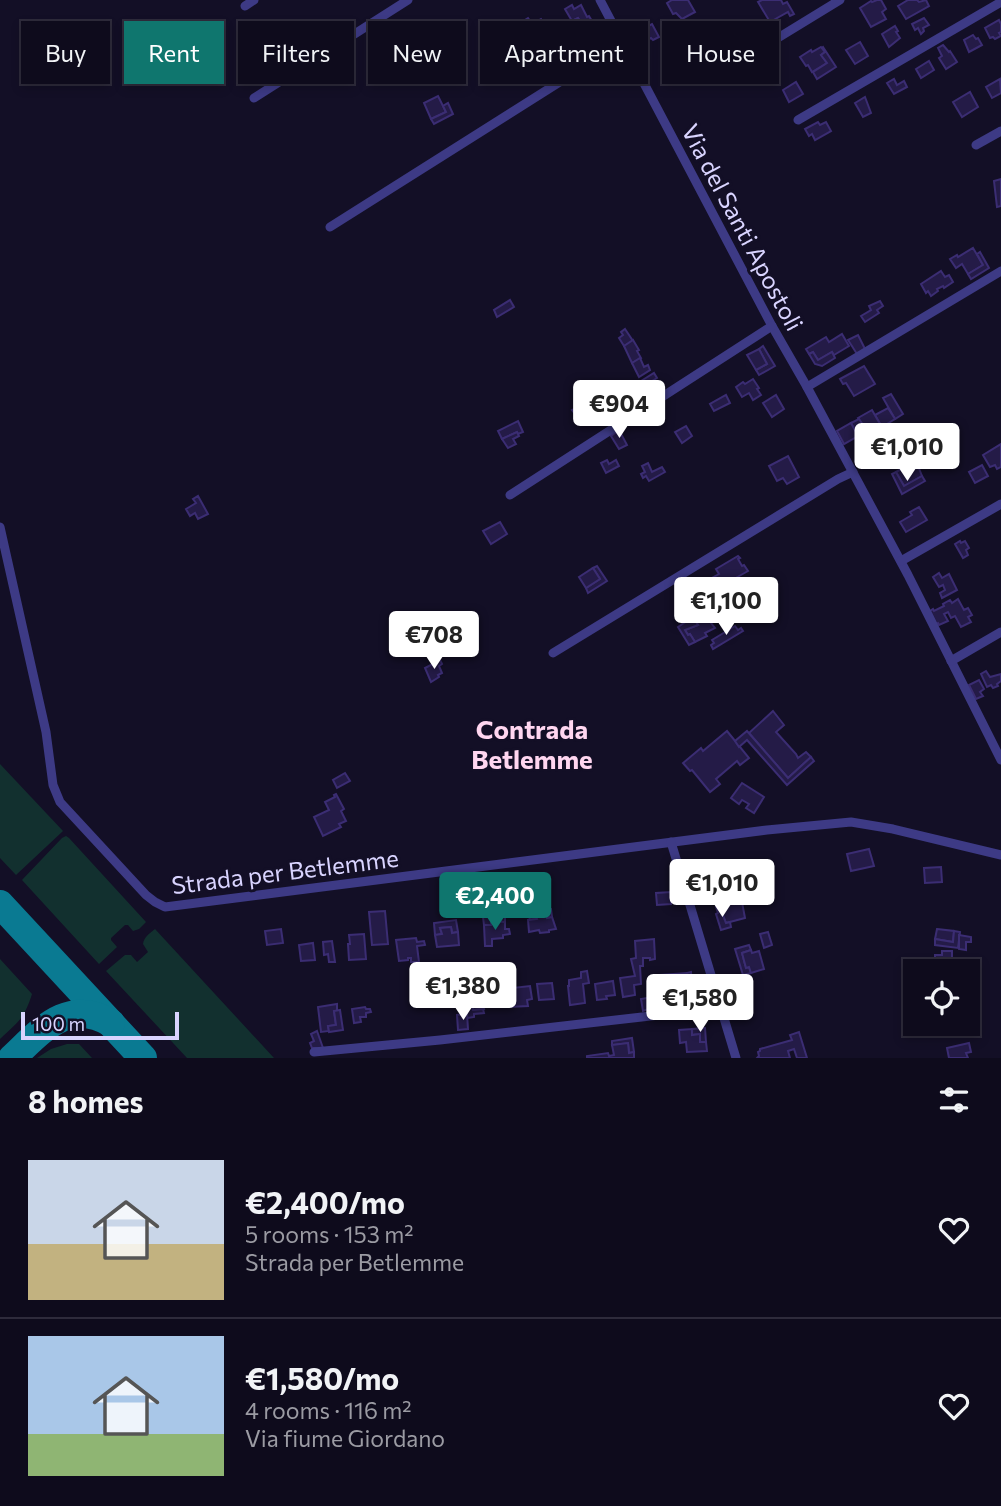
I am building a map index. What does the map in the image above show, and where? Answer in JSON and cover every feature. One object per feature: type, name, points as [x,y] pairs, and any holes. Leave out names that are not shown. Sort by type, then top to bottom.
[{"type":"street","points":[[245,6],[254,0]]},
{"type":"street","points":[[254,98],[408,0]]},
{"type":"street","name":"Via del Santi Apostoli","points":[[600,0],[612,21]]},
{"type":"street","points":[[779,37],[840,0]]},
{"type":"street","points":[[798,120],[1001,2]]},
{"type":"street","points":[[330,227],[556,84]]},
{"type":"street","name":"Via del Santi Apostoli","points":[[645,84],[772,326],[901,561],[1001,760]]},
{"type":"street","points":[[976,145],[1001,131]]},
{"type":"street","points":[[807,387],[1001,271]]},
{"type":"street","points":[[510,495],[772,326]]},
{"type":"street","points":[[553,653],[853,472]]},
{"type":"street","points":[[901,561],[1001,505]]},
{"type":"street","name":"Strada per Betlemme","points":[[0,527],[46,733],[55,792],[60,802],[146,895],[165,907],[767,830],[851,822],[1001,855]]},
{"type":"street","points":[[951,661],[1001,632]]},
{"type":"street","points":[[671,842],[736,1058]]},
{"type":"street","points":[[314,1052],[721,1008]]},
{"type":"green space","points":[[0,764],[63,831],[16,875],[0,858]]},
{"type":"green space","points":[[66,836],[146,922],[133,931],[125,925],[111,938],[117,947],[99,964],[22,880]]},
{"type":"green space","points":[[155,929],[274,1058],[187,1058],[106,971],[125,955],[131,955],[137,962],[148,952],[143,944]]},
{"type":"green space","points":[[0,959],[32,994],[20,1019],[0,1039]]},
{"type":"green space","points":[[67,1044],[79,1044],[92,1058],[37,1058],[51,1049]]},
{"type":"building","points":[[672,0],[688,0],[695,12],[682,19],[676,13],[673,14],[667,3]]},
{"type":"building","points":[[881,0],[886,9],[882,12],[886,19],[871,27],[860,8]]},
{"type":"building","points":[[908,0],[926,0],[929,6],[906,19],[898,6]]},
{"type":"building","points":[[758,2],[787,2],[794,14],[790,16],[788,12],[769,21]]},
{"type":"building","points":[[572,5],[574,9],[581,5],[592,21],[580,21],[578,18],[572,21],[565,9]]},
{"type":"building","points":[[924,18],[929,25],[923,28],[921,34],[912,24]]},
{"type":"building","points":[[999,20],[1001,36],[990,38],[985,28]]},
{"type":"building","points":[[652,24],[659,37],[648,40],[648,26]]},
{"type":"building","points":[[895,26],[900,38],[889,47],[882,34]]},
{"type":"building","points":[[973,35],[982,45],[969,52],[964,40]]},
{"type":"building","points":[[860,42],[868,56],[855,64],[846,50]]},
{"type":"building","points":[[943,45],[957,62],[946,69],[939,58],[942,56],[938,48]]},
{"type":"building","points":[[821,47],[825,52],[821,55],[827,63],[812,72],[800,57]]},
{"type":"building","points":[[823,47],[836,67],[817,79],[813,72],[827,63],[821,55],[825,52]]},
{"type":"building","points":[[929,61],[934,70],[921,78],[916,69]]},
{"type":"building","points":[[894,79],[897,85],[904,81],[907,87],[894,94],[887,83]]},
{"type":"building","points":[[1000,79],[1001,93],[992,98],[986,87]]},
{"type":"building","points":[[796,82],[803,94],[789,102],[783,90]]},
{"type":"building","points":[[970,92],[978,107],[962,117],[953,102]]},
{"type":"building","points":[[438,96],[446,112],[431,119],[424,103]]},
{"type":"building","points":[[865,97],[871,113],[863,117],[855,103]]},
{"type":"building","points":[[448,103],[453,114],[434,124],[431,119],[446,112],[443,106]]},
{"type":"building","points":[[818,122],[820,125],[826,122],[831,131],[815,140],[805,129]]},
{"type":"building","points":[[1001,179],[1001,206],[997,207],[994,181]]},
{"type":"building","points":[[973,248],[983,265],[968,274],[962,264],[956,268],[950,259]]},
{"type":"building","points":[[980,252],[989,268],[971,279],[968,274],[983,265],[977,254]]},
{"type":"building","points":[[941,271],[945,277],[949,275],[953,282],[937,289],[931,296],[921,284]]},
{"type":"building","points":[[510,300],[514,307],[497,317],[494,310]]},
{"type":"building","points":[[880,301],[883,306],[877,310],[879,313],[865,322],[861,316],[871,310],[869,306]]},
{"type":"building","points":[[625,329],[633,341],[624,346],[619,338]]},
{"type":"building","points":[[842,334],[849,346],[834,355],[832,352],[818,360],[813,352],[809,354],[806,349],[826,337],[829,342]]},
{"type":"building","points":[[858,335],[865,349],[857,354],[848,340]]},
{"type":"building","points":[[633,340],[641,358],[632,363],[624,346]]},
{"type":"building","points":[[763,346],[775,366],[759,375],[756,370],[767,364],[759,349]]},
{"type":"building","points":[[759,349],[767,364],[756,370],[747,355]]},
{"type":"building","points":[[813,352],[818,360],[832,352],[835,358],[822,366],[815,364],[809,354]]},
{"type":"building","points":[[640,358],[644,367],[648,365],[650,370],[639,377],[632,363]]},
{"type":"building","points":[[864,366],[875,384],[854,396],[840,379]]},
{"type":"building","points":[[654,373],[657,378],[652,381],[655,386],[647,391],[641,381]]},
{"type":"building","points":[[753,379],[761,395],[753,400],[749,393],[742,397],[736,387]]},
{"type":"building","points":[[891,394],[903,414],[895,419],[883,398]]},
{"type":"building","points":[[726,395],[730,403],[714,411],[710,404]]},
{"type":"building","points":[[776,395],[784,409],[772,417],[763,403]]},
{"type":"building","points":[[587,404],[594,415],[586,421],[580,411],[575,414],[572,410]]},
{"type":"building","points":[[888,408],[895,419],[882,427],[875,415]]},
{"type":"building","points":[[872,410],[880,424],[867,431],[858,418]]},
{"type":"building","points":[[859,419],[867,431],[858,436],[851,423]]},
{"type":"building","points":[[518,421],[523,432],[502,439],[498,431]]},
{"type":"building","points":[[851,423],[858,436],[844,444],[837,431]]},
{"type":"building","points":[[686,426],[692,436],[682,443],[675,432]]},
{"type":"building","points":[[619,430],[627,445],[619,449],[611,436]]},
{"type":"building","points":[[887,431],[895,444],[882,452],[874,439]]},
{"type":"building","points":[[517,432],[519,436],[513,439],[516,444],[508,448],[502,439]]},
{"type":"building","points":[[874,439],[882,452],[895,444],[898,449],[880,459],[870,441]]},
{"type":"building","points":[[1001,444],[1001,467],[990,467],[983,455]]},
{"type":"building","points":[[788,456],[799,477],[787,484],[783,478],[777,481],[769,466]]},
{"type":"building","points":[[607,460],[609,464],[616,460],[619,466],[606,473],[601,463]]},
{"type":"building","points":[[916,461],[922,476],[904,486],[896,472]]},
{"type":"building","points":[[648,463],[652,472],[662,467],[665,472],[649,481],[646,476],[643,478],[641,474],[645,472],[642,466]]},
{"type":"building","points":[[982,465],[988,476],[975,483],[969,472]]},
{"type":"building","points":[[896,472],[904,486],[922,476],[925,481],[902,494],[892,474]]},
{"type":"building","points":[[198,496],[208,514],[198,519],[195,513],[190,516],[186,509],[196,503],[193,499]]},
{"type":"building","points":[[919,507],[927,520],[906,532],[900,522]]},
{"type":"building","points":[[500,522],[507,534],[491,544],[483,531]]},
{"type":"building","points":[[965,541],[969,548],[966,550],[968,555],[963,558],[955,544]]},
{"type":"building","points":[[738,556],[742,566],[748,571],[725,584],[723,581],[715,584],[712,578],[719,574],[716,569]]},
{"type":"building","points":[[597,566],[607,581],[588,593],[586,588],[600,579],[593,568]]},
{"type":"building","points":[[593,568],[600,579],[586,588],[579,577]]},
{"type":"building","points":[[939,573],[942,578],[949,574],[957,590],[942,598],[940,593],[945,590],[943,585],[939,587],[933,577]]},
{"type":"building","points":[[958,599],[964,610],[968,608],[972,615],[968,617],[971,622],[961,627],[955,616],[951,618],[948,612],[944,614],[948,621],[936,624],[930,611],[944,606],[943,604],[950,600],[952,603]]},
{"type":"building","points":[[708,615],[707,618],[715,628],[695,642],[685,630],[698,625],[695,621]]},
{"type":"building","points":[[693,617],[698,625],[685,630],[695,642],[689,645],[678,627]]},
{"type":"building","points":[[735,626],[743,631],[713,649],[712,640]]},
{"type":"building","points":[[440,660],[442,673],[431,682],[425,668]]},
{"type":"building","points":[[986,671],[990,677],[1001,674],[998,686],[987,687],[981,674]]},
{"type":"building","points":[[979,680],[984,689],[980,692],[983,696],[976,699],[969,685]]},
{"type":"building","points":[[773,711],[784,725],[776,732],[798,758],[806,752],[811,757],[788,778],[749,733]]},
{"type":"building","points":[[727,731],[749,758],[740,765],[737,761],[716,779],[720,784],[710,792],[683,763]]},
{"type":"building","points":[[747,731],[788,778],[811,757],[814,761],[787,785],[747,740],[739,747],[735,741]]},
{"type":"building","points":[[345,773],[350,781],[337,788],[333,780]]},
{"type":"building","points":[[742,783],[764,797],[754,813],[746,808],[749,804],[742,800],[739,804],[731,798]]},
{"type":"building","points":[[336,794],[344,809],[341,811],[346,821],[339,824],[341,827],[323,836],[314,817],[329,810],[325,802]]},
{"type":"building","points":[[869,849],[874,866],[851,871],[847,854]]},
{"type":"building","points":[[941,867],[942,882],[925,883],[924,868]]},
{"type":"building","points":[[671,892],[671,904],[657,905],[656,893]]},
{"type":"building","points":[[734,901],[735,904],[742,902],[745,918],[726,923],[722,905]]},
{"type":"building","points":[[722,905],[726,923],[730,922],[731,927],[721,930],[716,907]]},
{"type":"building","points":[[551,909],[552,917],[547,918],[546,914],[530,920],[528,912]]},
{"type":"building","points":[[385,911],[388,944],[372,945],[369,912]]},
{"type":"building","points":[[546,914],[547,918],[552,917],[556,929],[540,933],[539,930],[529,932],[528,920]]},
{"type":"building","points":[[505,916],[505,922],[491,921],[491,925],[484,925],[483,917]]},
{"type":"building","points":[[456,920],[458,932],[452,933],[451,927],[440,928],[442,934],[435,935],[434,923]]},
{"type":"building","points":[[491,921],[505,922],[505,929],[509,929],[510,934],[492,939],[492,946],[485,946],[484,925],[491,925]]},
{"type":"building","points":[[451,927],[452,933],[458,932],[459,945],[437,947],[435,935],[442,934],[440,928]]},
{"type":"building","points":[[281,929],[283,943],[267,945],[265,931]]},
{"type":"building","points":[[937,929],[954,931],[953,942],[935,939]]},
{"type":"building","points":[[954,931],[960,932],[958,948],[935,945],[935,939],[953,942]]},
{"type":"building","points":[[768,932],[772,945],[764,948],[760,934]]},
{"type":"building","points":[[364,934],[366,959],[349,960],[349,935]]},
{"type":"building","points":[[959,935],[971,937],[971,942],[966,942],[966,950],[959,949]]},
{"type":"building","points":[[416,938],[417,942],[424,941],[425,945],[417,946],[419,962],[411,962],[411,958],[399,961],[396,940]]},
{"type":"building","points":[[654,939],[655,959],[643,958],[643,966],[640,966],[641,984],[634,985],[635,995],[623,997],[620,978],[635,976],[631,959],[636,958],[635,941]]},
{"type":"building","points":[[332,941],[335,962],[329,962],[328,954],[324,955],[323,942]]},
{"type":"building","points":[[313,943],[315,960],[301,961],[299,945]]},
{"type":"building","points":[[749,945],[751,950],[742,953],[746,968],[749,967],[751,973],[743,975],[735,949]]},
{"type":"building","points":[[751,950],[752,953],[759,951],[764,969],[751,973],[749,967],[746,968],[742,953]]},
{"type":"building","points":[[942,951],[952,951],[952,959],[935,959],[935,955],[942,955]]},
{"type":"building","points":[[587,971],[589,983],[583,984],[585,1003],[570,1005],[569,980],[581,978],[581,972]]},
{"type":"building","points":[[691,972],[693,998],[662,1001],[662,998],[689,995],[687,973]]},
{"type":"building","points":[[687,973],[689,995],[662,998],[660,975]]},
{"type":"building","points":[[613,981],[615,995],[597,1000],[595,984]]},
{"type":"building","points":[[552,983],[554,999],[539,1000],[537,984]]},
{"type":"building","points":[[530,986],[532,999],[527,1000],[528,1006],[506,1007],[504,989]]},
{"type":"building","points":[[465,993],[480,994],[484,1009],[473,1010],[472,1000],[466,1000]]},
{"type":"building","points":[[444,994],[441,1006],[428,1006],[427,995]]},
{"type":"building","points":[[653,997],[654,1007],[643,1011],[641,999]]},
{"type":"building","points":[[466,1000],[472,1000],[473,1010],[483,1009],[484,1013],[467,1018]]},
{"type":"building","points":[[337,1004],[337,1011],[334,1011],[336,1025],[328,1026],[329,1031],[321,1032],[318,1007]]},
{"type":"building","points":[[365,1007],[371,1012],[366,1013],[366,1017],[360,1017],[361,1022],[354,1023],[352,1009]]},
{"type":"building","points":[[340,1010],[343,1030],[329,1032],[328,1026],[336,1025],[334,1011]]},
{"type":"building","points":[[467,1014],[468,1029],[458,1030],[457,1015]]},
{"type":"building","points":[[705,1028],[706,1042],[700,1042],[700,1034],[692,1035],[692,1029]]},
{"type":"building","points":[[692,1029],[692,1035],[700,1034],[700,1042],[706,1042],[707,1051],[687,1052],[686,1042],[680,1043],[679,1030]]},
{"type":"building","points":[[317,1031],[323,1048],[312,1048],[310,1043],[314,1041],[311,1034]]},
{"type":"building","points":[[799,1032],[807,1058],[797,1058],[794,1049],[788,1051],[790,1058],[757,1058],[760,1049],[792,1040],[790,1035]]},
{"type":"building","points":[[632,1038],[634,1052],[629,1053],[628,1043],[612,1045],[612,1041]]},
{"type":"building","points":[[628,1043],[629,1053],[634,1052],[634,1058],[587,1058],[608,1053],[609,1056],[614,1055],[612,1045]]},
{"type":"building","points":[[969,1043],[971,1052],[966,1053],[968,1058],[949,1058],[947,1048]]},
{"type":"taxiway","points":[[0,904],[143,1058]]},
{"type":"taxiway","points":[[12,1058],[45,1028],[68,1016],[96,1016],[111,1023]]},
{"type":"district","name":"Contrada Betlemme","points":[[532,743]]}]
